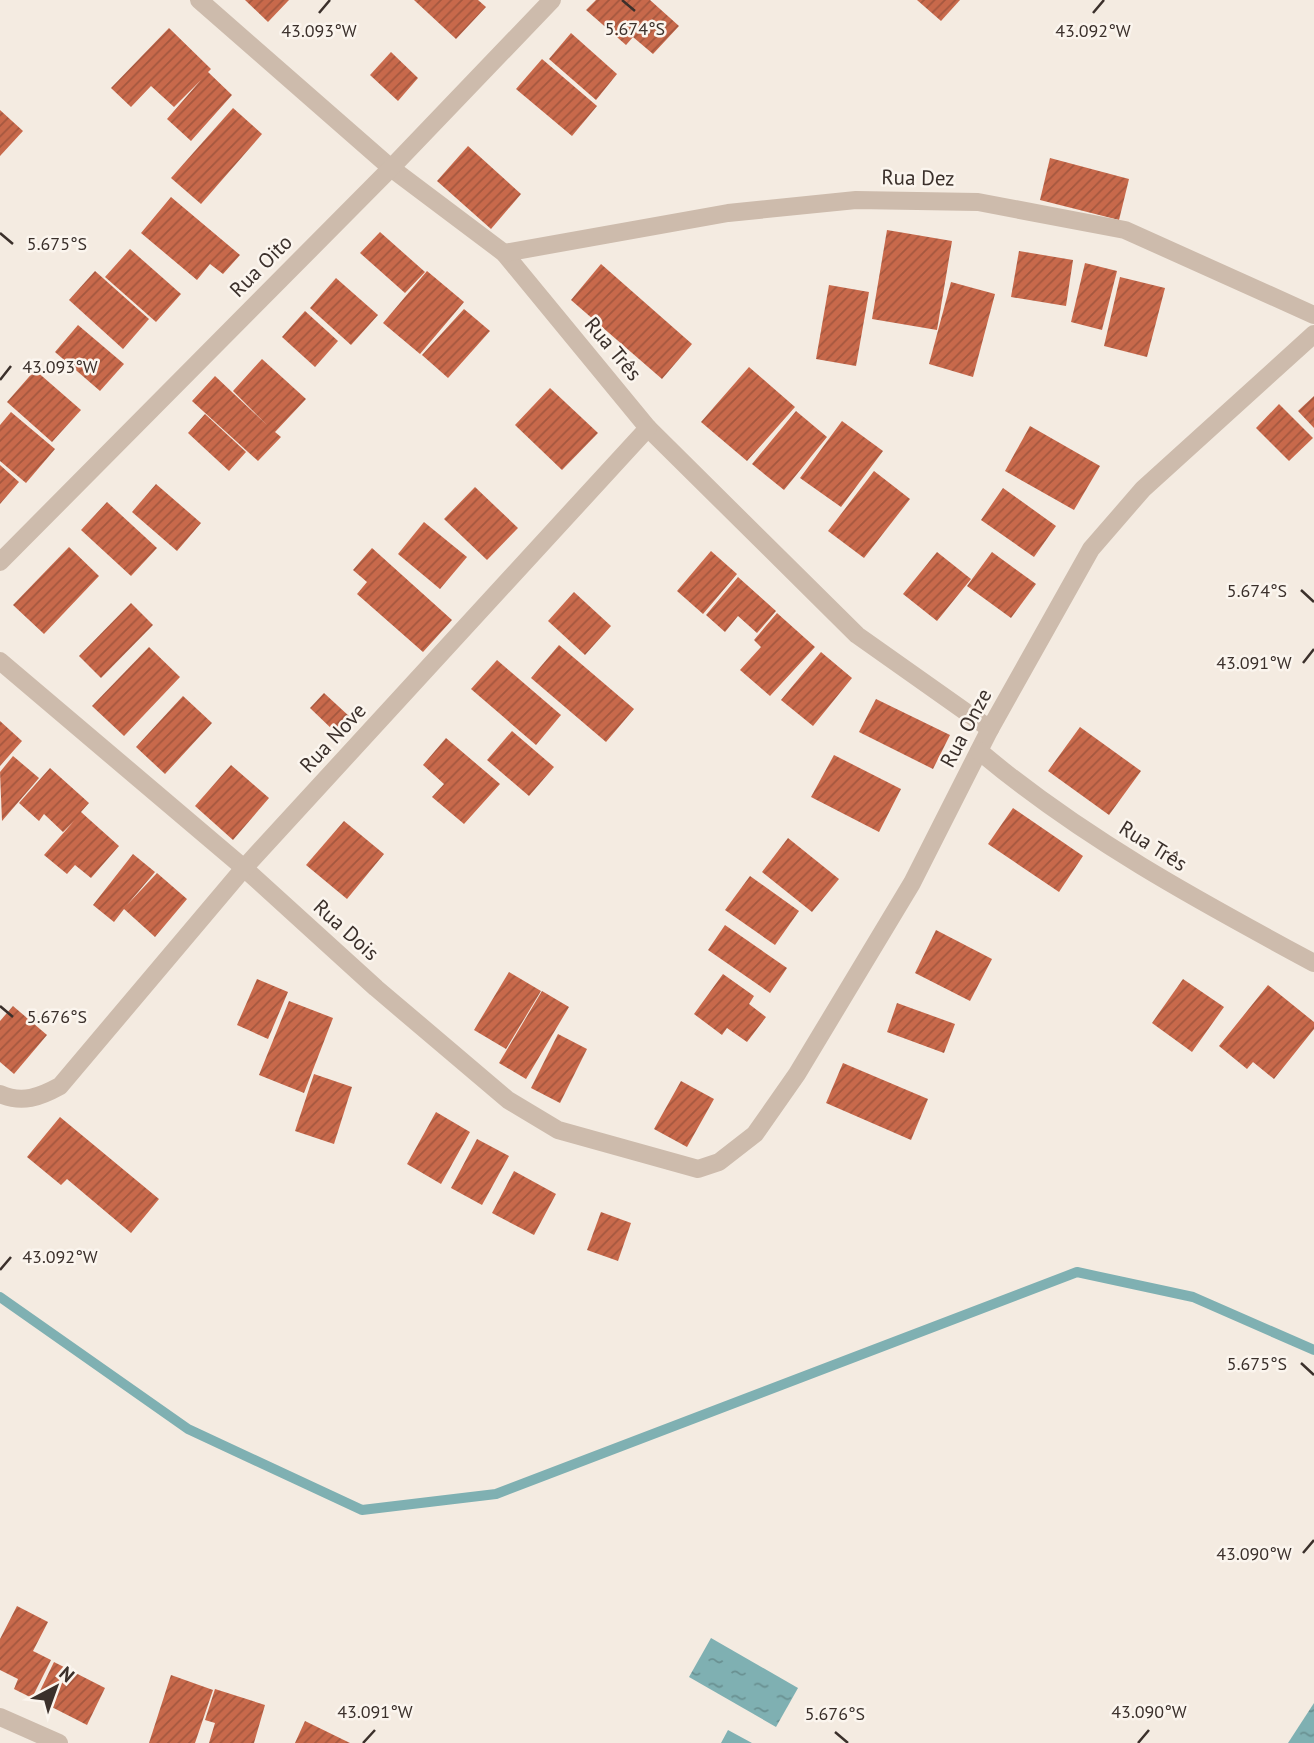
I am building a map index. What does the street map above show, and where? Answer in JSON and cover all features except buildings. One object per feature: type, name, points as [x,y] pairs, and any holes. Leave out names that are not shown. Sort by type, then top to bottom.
[{"type":"street","name":"Rua Três","points":[[199,0],[391,168],[504,253],[648,428],[858,635],[990,729]]},
{"type":"street","name":"Rua Oito","points":[[0,562],[391,168],[552,0]]},
{"type":"street","name":"Rua Dez","points":[[504,253],[728,213],[856,200],[978,202],[1125,230],[1314,315]]},
{"type":"street","name":"Rua Onze","points":[[698,1169],[719,1162],[755,1134],[797,1074],[912,883],[990,729],[1091,549],[1143,489],[1314,334]]},
{"type":"street","name":"Rua Nove","points":[[0,1094],[24,1100],[40,1097],[60,1086],[244,868],[648,428]]},
{"type":"street","name":"Rua Dois","points":[[0,661],[244,868],[376,988],[508,1100],[558,1130],[698,1169]]},
{"type":"street","name":"Rua Três","points":[[979,751],[1026,791],[1133,862],[1314,963]]},
{"type":"street","points":[[0,1717],[59,1743]]},
{"type":"water","points":[[711,1638],[798,1688],[776,1727],[689,1677]]},
{"type":"water","points":[[1314,1703],[1314,1743],[1288,1743]]},
{"type":"water","points":[[728,1730],[752,1743],[721,1743]]},
{"type":"waterway","points":[[0,1297],[188,1429],[362,1510],[496,1494],[1077,1272],[1193,1297],[1314,1350]]}]
